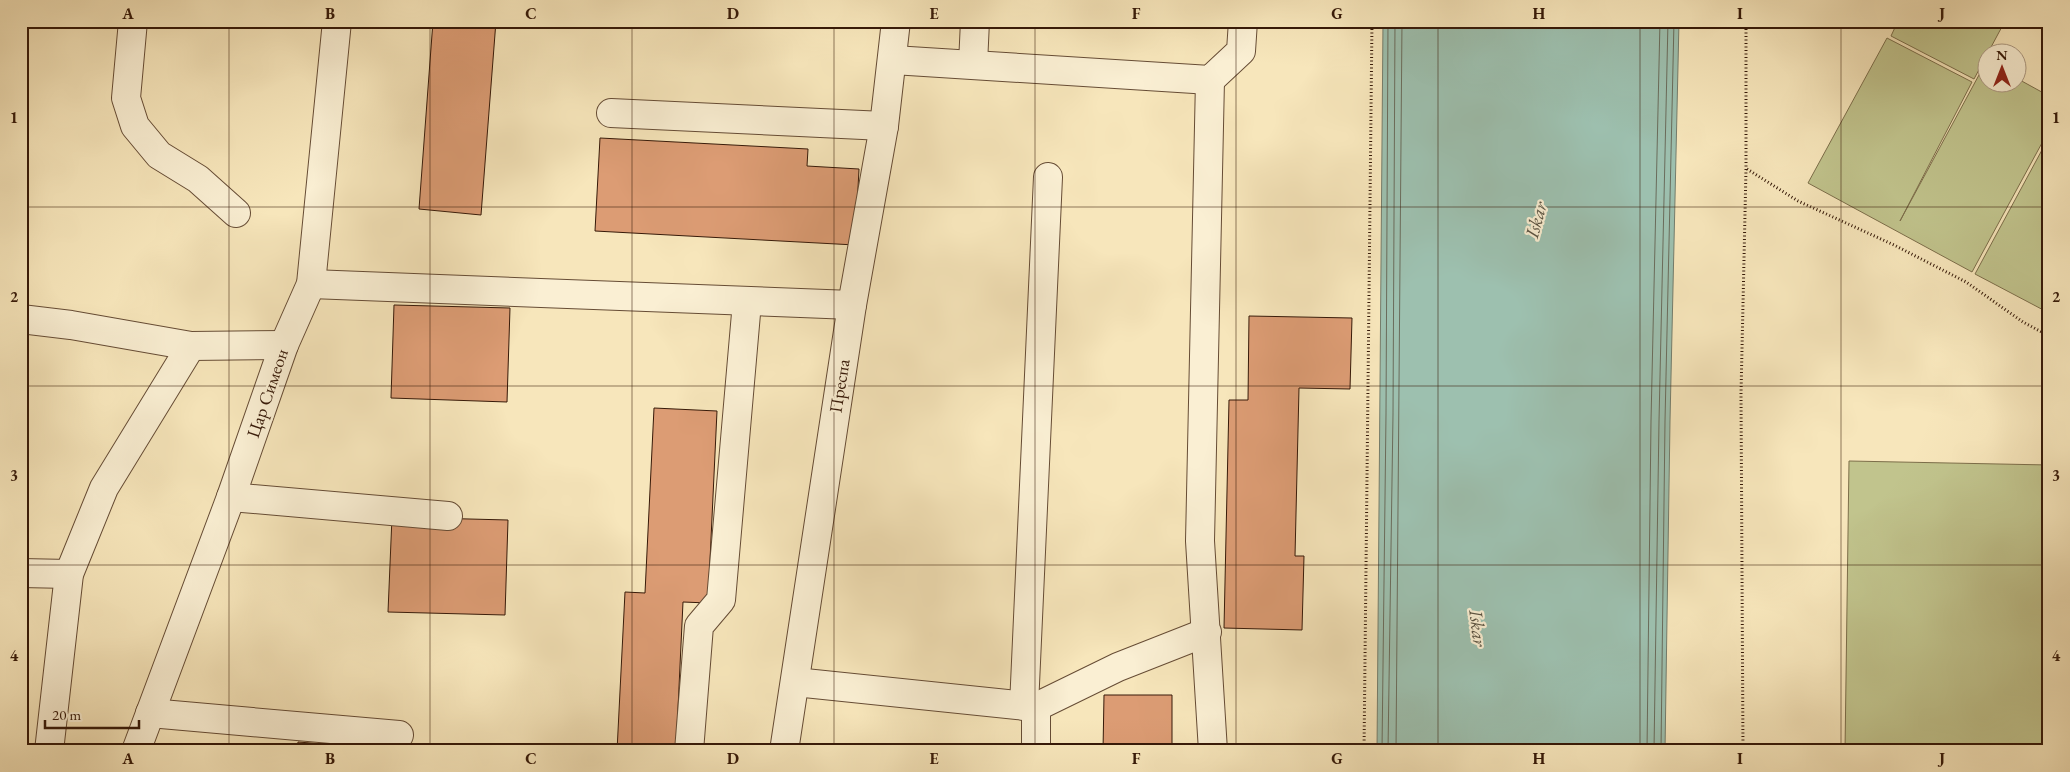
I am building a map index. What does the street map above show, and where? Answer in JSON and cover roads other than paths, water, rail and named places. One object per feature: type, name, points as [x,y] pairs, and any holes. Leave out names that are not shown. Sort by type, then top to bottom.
[{"type":"street","points":[[134,21],[126,98],[135,126],[159,155],[198,179],[236,213]]},
{"type":"street","name":"Цар Симеон","points":[[136,751],[231,497],[284,345],[311,284],[337,21]]},
{"type":"street","name":"Преспа","points":[[784,751],[852,305],[884,126],[896,21]]},
{"type":"street","points":[[973,64],[975,21]]},
{"type":"street","points":[[1213,751],[1200,541],[1210,80],[1241,51],[1243,21]]},
{"type":"street","points":[[893,60],[1210,80]]},
{"type":"street","points":[[612,113],[884,126]]},
{"type":"street","points":[[1036,751],[1030,706],[1048,177]]},
{"type":"street","points":[[311,284],[852,305]]},
{"type":"street","points":[[689,751],[700,626],[722,600],[747,302]]},
{"type":"street","points":[[21,319],[71,325],[191,346],[284,345]]},
{"type":"street","points":[[49,751],[69,574],[104,488],[191,346]]},
{"type":"street","points":[[231,497],[448,516]]},
{"type":"street","points":[[21,573],[69,574]]},
{"type":"street","points":[[795,682],[1030,706],[1118,667],[1207,632]]},
{"type":"street","points":[[150,713],[399,735]]},
{"type":"water","name":"Iskar","points":[[1383,21],[1679,21],[1665,751],[1377,751]]}]
